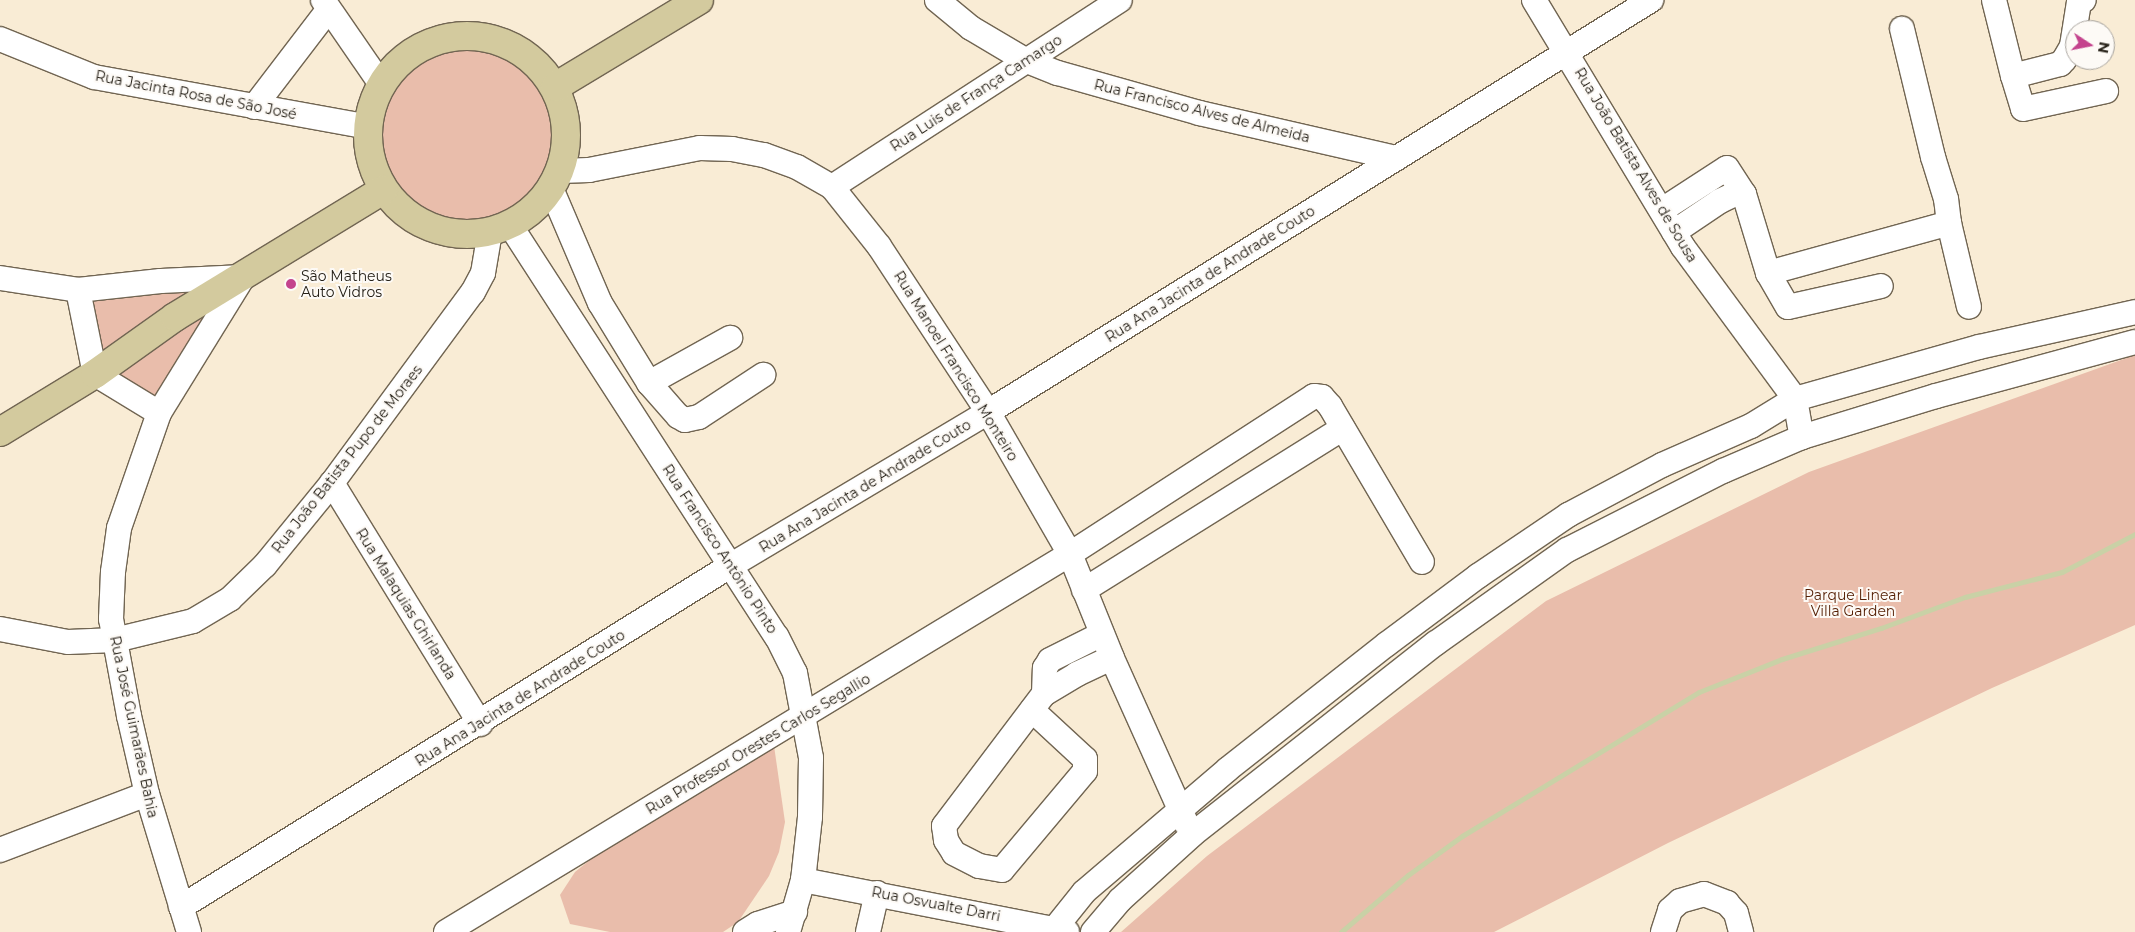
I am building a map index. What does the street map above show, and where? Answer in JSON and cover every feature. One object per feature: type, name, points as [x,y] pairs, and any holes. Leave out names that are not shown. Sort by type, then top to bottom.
[{"type":"main road","points":[[555,87],[699,0]]},
{"type":"main road","points":[[465,34],[509,44],[528,56],[555,87],[564,110],[567,141],[555,179],[535,206],[500,229],[463,235],[434,230],[408,216],[384,190],[368,151],[368,127],[372,105],[381,84],[403,58],[432,41],[465,34]]},
{"type":"main road","points":[[0,432],[95,374],[175,317],[384,190]]},
{"type":"street","name":"Rua Francisco Alves de Almeida","points":[[938,0],[971,28],[1025,60],[1058,73],[1199,113],[1396,158]]},
{"type":"street","name":"Rua Luis de França Camargo","points":[[832,187],[1120,0]]},
{"type":"street","name":"Rua João Batista Alves de Sousa","points":[[1534,0],[1566,50],[1674,232],[1795,399]]},
{"type":"street","name":"Rua Ana Jacinta de Andrade Couto","points":[[181,907],[480,724],[730,566],[988,412],[1566,50],[1650,0]]},
{"type":"street","points":[[1994,0],[2012,76],[2023,109],[2106,91]]},
{"type":"street","points":[[2012,76],[2060,64],[2064,60],[2072,46],[2081,1]]},
{"type":"street","points":[[254,107],[326,4],[381,84]]},
{"type":"street","points":[[1902,29],[1933,157],[1946,199],[1949,223],[1969,307]]},
{"type":"street","name":"Rua Jacinta Rosa de São José","points":[[0,39],[94,77],[368,127]]},
{"type":"street","name":"Rua Manoel Francisco Monteiro","points":[[555,179],[589,170],[691,150],[732,149],[764,155],[796,167],[832,187],[879,246],[988,412],[1070,554],[1112,658],[1179,812],[1193,834]]},
{"type":"street","points":[[1662,210],[1727,168],[1744,194],[1768,273],[1788,307],[1881,286]]},
{"type":"street","points":[[555,179],[600,302],[649,383],[678,416],[685,420],[699,417],[763,375]]},
{"type":"street","points":[[1674,232],[1720,201],[1737,193],[1744,194]]},
{"type":"street","points":[[1768,273],[1949,223]]},
{"type":"street","name":"Rua João Batista Pupo de Moraes","points":[[0,629],[68,642],[115,640],[193,621],[230,599],[265,565],[332,483],[473,292],[483,273],[500,229]]},
{"type":"street","name":"Rua Francisco Antônio Pinto","points":[[500,229],[730,566],[777,637],[795,673],[805,716],[811,758],[810,817],[803,880],[792,922]]},
{"type":"street","points":[[0,278],[78,290],[161,281],[242,277]]},
{"type":"street","name":"Rua José Guimarães Bahia","points":[[189,932],[147,794],[115,640],[112,619],[113,572],[119,528],[159,413],[242,277]]},
{"type":"street","points":[[78,290],[95,374],[159,413]]},
{"type":"street","points":[[1058,930],[1084,892],[1179,812],[1387,644],[1552,526],[1662,465],[1751,426],[1795,399],[1979,347],[2135,312]]},
{"type":"street","points":[[649,383],[730,338]]},
{"type":"street","points":[[1093,932],[1120,900],[1193,834],[1436,643],[1567,550],[1723,471],[1802,437],[1936,396],[2135,342]]},
{"type":"street","name":"Rua Professor Orestes Carlos Segallio","points":[[446,932],[1070,554],[1314,396],[1322,397],[1343,428],[1422,562]]},
{"type":"street","points":[[1795,399],[1802,437]]},
{"type":"street","points":[[1084,590],[1343,428]]},
{"type":"street","name":"Rua Malaquias Ghirlanda","points":[[332,483],[480,724]]},
{"type":"street","points":[[1038,702],[1045,668],[1050,660],[1102,634]]},
{"type":"street","points":[[1038,702],[1085,759],[1085,771],[1002,870],[979,866],[954,853],[946,840],[944,826],[1038,702],[1077,674],[1112,658]]},
{"type":"street","points":[[0,850],[147,794]]},
{"type":"street","name":"Rua Osvualte Darri","points":[[803,880],[884,894],[1058,930]]},
{"type":"street","points":[[868,932],[884,894]]},
{"type":"street","points":[[883,932],[884,894]]},
{"type":"street","points":[[1663,932],[1670,910],[1680,901],[1704,894],[1728,903],[1736,913],[1741,932]]},
{"type":"street","points":[[744,932],[758,924],[792,922]]},
{"type":"green space","points":[[457,36],[477,36],[496,40],[514,47],[530,58],[544,72],[559,97],[566,125],[562,164],[555,182],[544,198],[530,212],[514,223],[496,230],[477,234],[457,234],[438,230],[420,223],[404,212],[390,198],[379,182],[372,164],[368,145],[368,125],[372,106],[379,88],[390,72],[404,58],[420,47],[438,40]]},
{"type":"green space","points":[[243,277],[159,413],[95,374],[78,290]]},
{"type":"green space","name":"Parque Linear Villa Garden","points":[[2135,355],[2135,625],[1992,688],[1668,843],[1494,932],[1121,932],[1207,856],[1546,601],[1809,472]]},
{"type":"green space","points":[[771,725],[785,822],[779,852],[769,876],[738,922],[723,932],[610,932],[570,924],[560,895],[575,872],[740,738]]},
{"type":"waterway","points":[[1341,932],[1408,875],[1462,836],[1699,692],[1782,659],[1881,628],[1965,597],[2062,572],[2135,534]]},
{"type":"place","name":"São Matheus Auto Vidros","points":[[291,284]]}]
